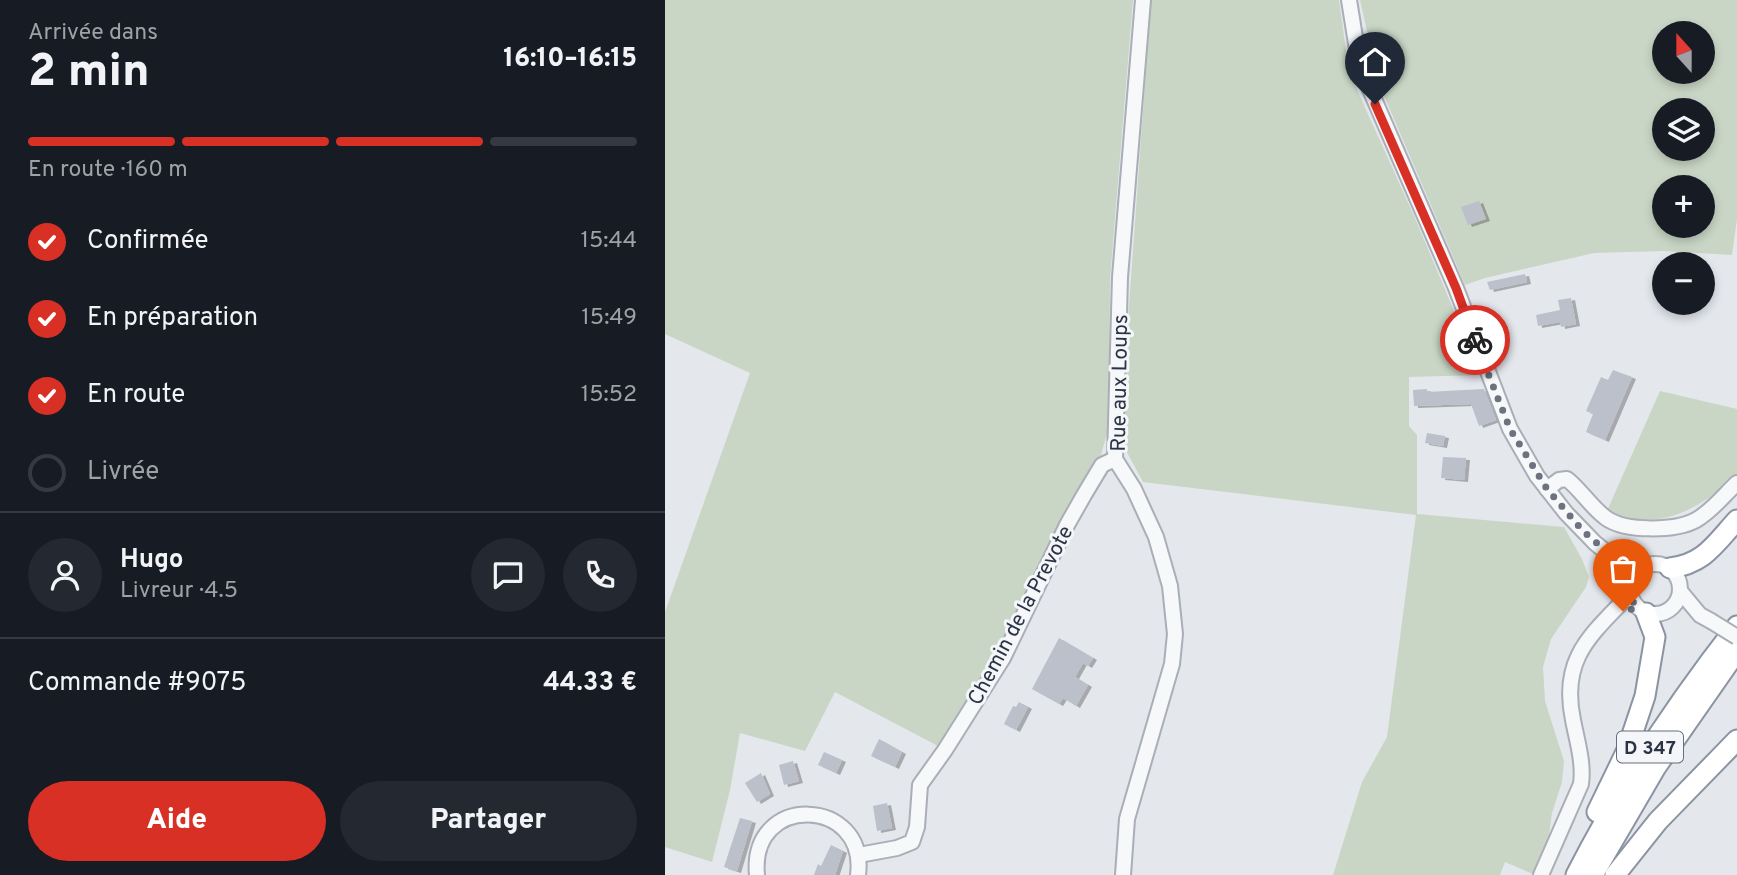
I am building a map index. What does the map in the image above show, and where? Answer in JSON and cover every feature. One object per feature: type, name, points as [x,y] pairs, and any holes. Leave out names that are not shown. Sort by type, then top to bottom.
[{"type":"highway","points":[[1670,568],[1696,562],[1737,520]]},
{"type":"highway","points":[[1574,875],[1598,811],[1641,713],[1654,645],[1649,611]]},
{"type":"highway","name":"D 347","points":[[1574,875],[1643,758],[1737,626]]},
{"type":"highway","name":"D 347","points":[[1594,875],[1656,766],[1737,651]]},
{"type":"highway","points":[[1615,875],[1658,821],[1737,740]]},
{"type":"street","name":"Rue aux Loups","points":[[1123,875],[1128,819],[1139,772],[1172,664],[1175,635],[1170,586],[1156,537],[1134,489],[1115,459],[1120,277],[1143,0]]},
{"type":"street","points":[[1349,0],[1358,56],[1375,104],[1456,288],[1502,412],[1518,445],[1547,489],[1583,531],[1616,560],[1629,592],[1649,611],[1683,611],[1705,618],[1737,637]]},
{"type":"street","name":"Chemin de la Prevote","points":[[859,855],[897,848],[912,842],[917,827],[920,785],[1003,659],[1067,525],[1090,485],[1102,465],[1115,459]]},
{"type":"street","points":[[1547,489],[1559,480],[1567,479],[1605,517],[1616,524],[1628,527],[1671,527],[1695,521],[1737,483]]},
{"type":"street","points":[[1616,560],[1646,565]]},
{"type":"street","points":[[1541,875],[1581,784],[1581,763],[1570,702],[1573,666],[1586,640],[1629,592],[1634,574],[1646,565],[1654,563],[1670,568],[1679,582],[1680,591],[1672,607],[1610,615]]},
{"type":"street","points":[[1680,591],[1705,618]]},
{"type":"street","points":[[757,875],[757,854],[766,834],[774,826],[795,816],[818,814],[831,819],[848,834],[859,855],[858,875]]},
{"type":"green space","points":[[665,0],[1133,0],[1110,279],[1109,414],[1100,458],[1061,524],[993,667],[938,746],[835,692],[805,751],[740,733],[730,790],[712,862],[665,847],[665,612],[750,373],[665,334]]},
{"type":"green space","points":[[1151,0],[1339,0],[1349,72],[1415,218],[1481,375],[1409,377],[1409,426],[1417,435],[1417,514],[1564,527],[1589,577],[1586,587],[1551,639],[1543,667],[1545,701],[1564,761],[1562,782],[1552,813],[1548,842],[1533,874],[1505,862],[1500,875],[1333,875],[1362,782],[1387,737],[1416,515],[1143,482],[1123,445],[1128,320]]},
{"type":"green space","points":[[1360,0],[1737,0],[1737,219],[1732,255],[1663,251],[1594,253],[1465,285],[1379,84]]},
{"type":"green space","points":[[1660,391],[1737,409],[1737,476],[1692,508],[1660,519],[1643,520],[1607,511]]},
{"type":"building","points":[[1479,201],[1486,219],[1468,225],[1461,207]]},
{"type":"building","points":[[1525,274],[1527,282],[1490,290],[1487,282]]},
{"type":"building","points":[[1571,298],[1576,324],[1561,327],[1560,322],[1538,326],[1536,315],[1560,310],[1558,300]]},
{"type":"building","points":[[1613,370],[1632,377],[1605,440],[1586,432],[1593,414],[1586,411],[1601,377],[1608,380]]},
{"type":"building","points":[[1427,389],[1427,392],[1484,389],[1496,420],[1479,426],[1471,404],[1414,406],[1413,390]]},
{"type":"building","points":[[1427,433],[1445,436],[1443,446],[1425,443]]},
{"type":"building","points":[[1443,457],[1466,458],[1464,480],[1441,478]]},
{"type":"building","points":[[1059,638],[1093,658],[1088,666],[1083,663],[1075,677],[1088,685],[1076,706],[1063,698],[1059,704],[1032,689]]},
{"type":"building","points":[[1019,702],[1028,707],[1016,730],[1004,724],[1013,706],[1016,707]]},
{"type":"building","points":[[879,739],[902,752],[895,767],[871,756]]},
{"type":"building","points":[[824,752],[842,760],[836,773],[818,765]]},
{"type":"building","points":[[793,761],[799,781],[784,785],[779,765]]},
{"type":"building","points":[[761,773],[770,794],[757,802],[745,783]]},
{"type":"building","points":[[887,803],[892,828],[877,831],[873,806]]},
{"type":"building","points":[[740,818],[752,821],[737,871],[724,867]]},
{"type":"building","points":[[831,845],[843,851],[835,875],[814,875],[818,864],[821,866]]},
{"type":"way so far","points":[[1475,340],[1502,412],[1537,476],[1566,513],[1595,543],[1616,560],[1646,565],[1634,574],[1630,581],[1630,594],[1637,608],[1623,611]]},
{"type":"route","points":[[1375,104],[1456,288],[1475,340]]}]
